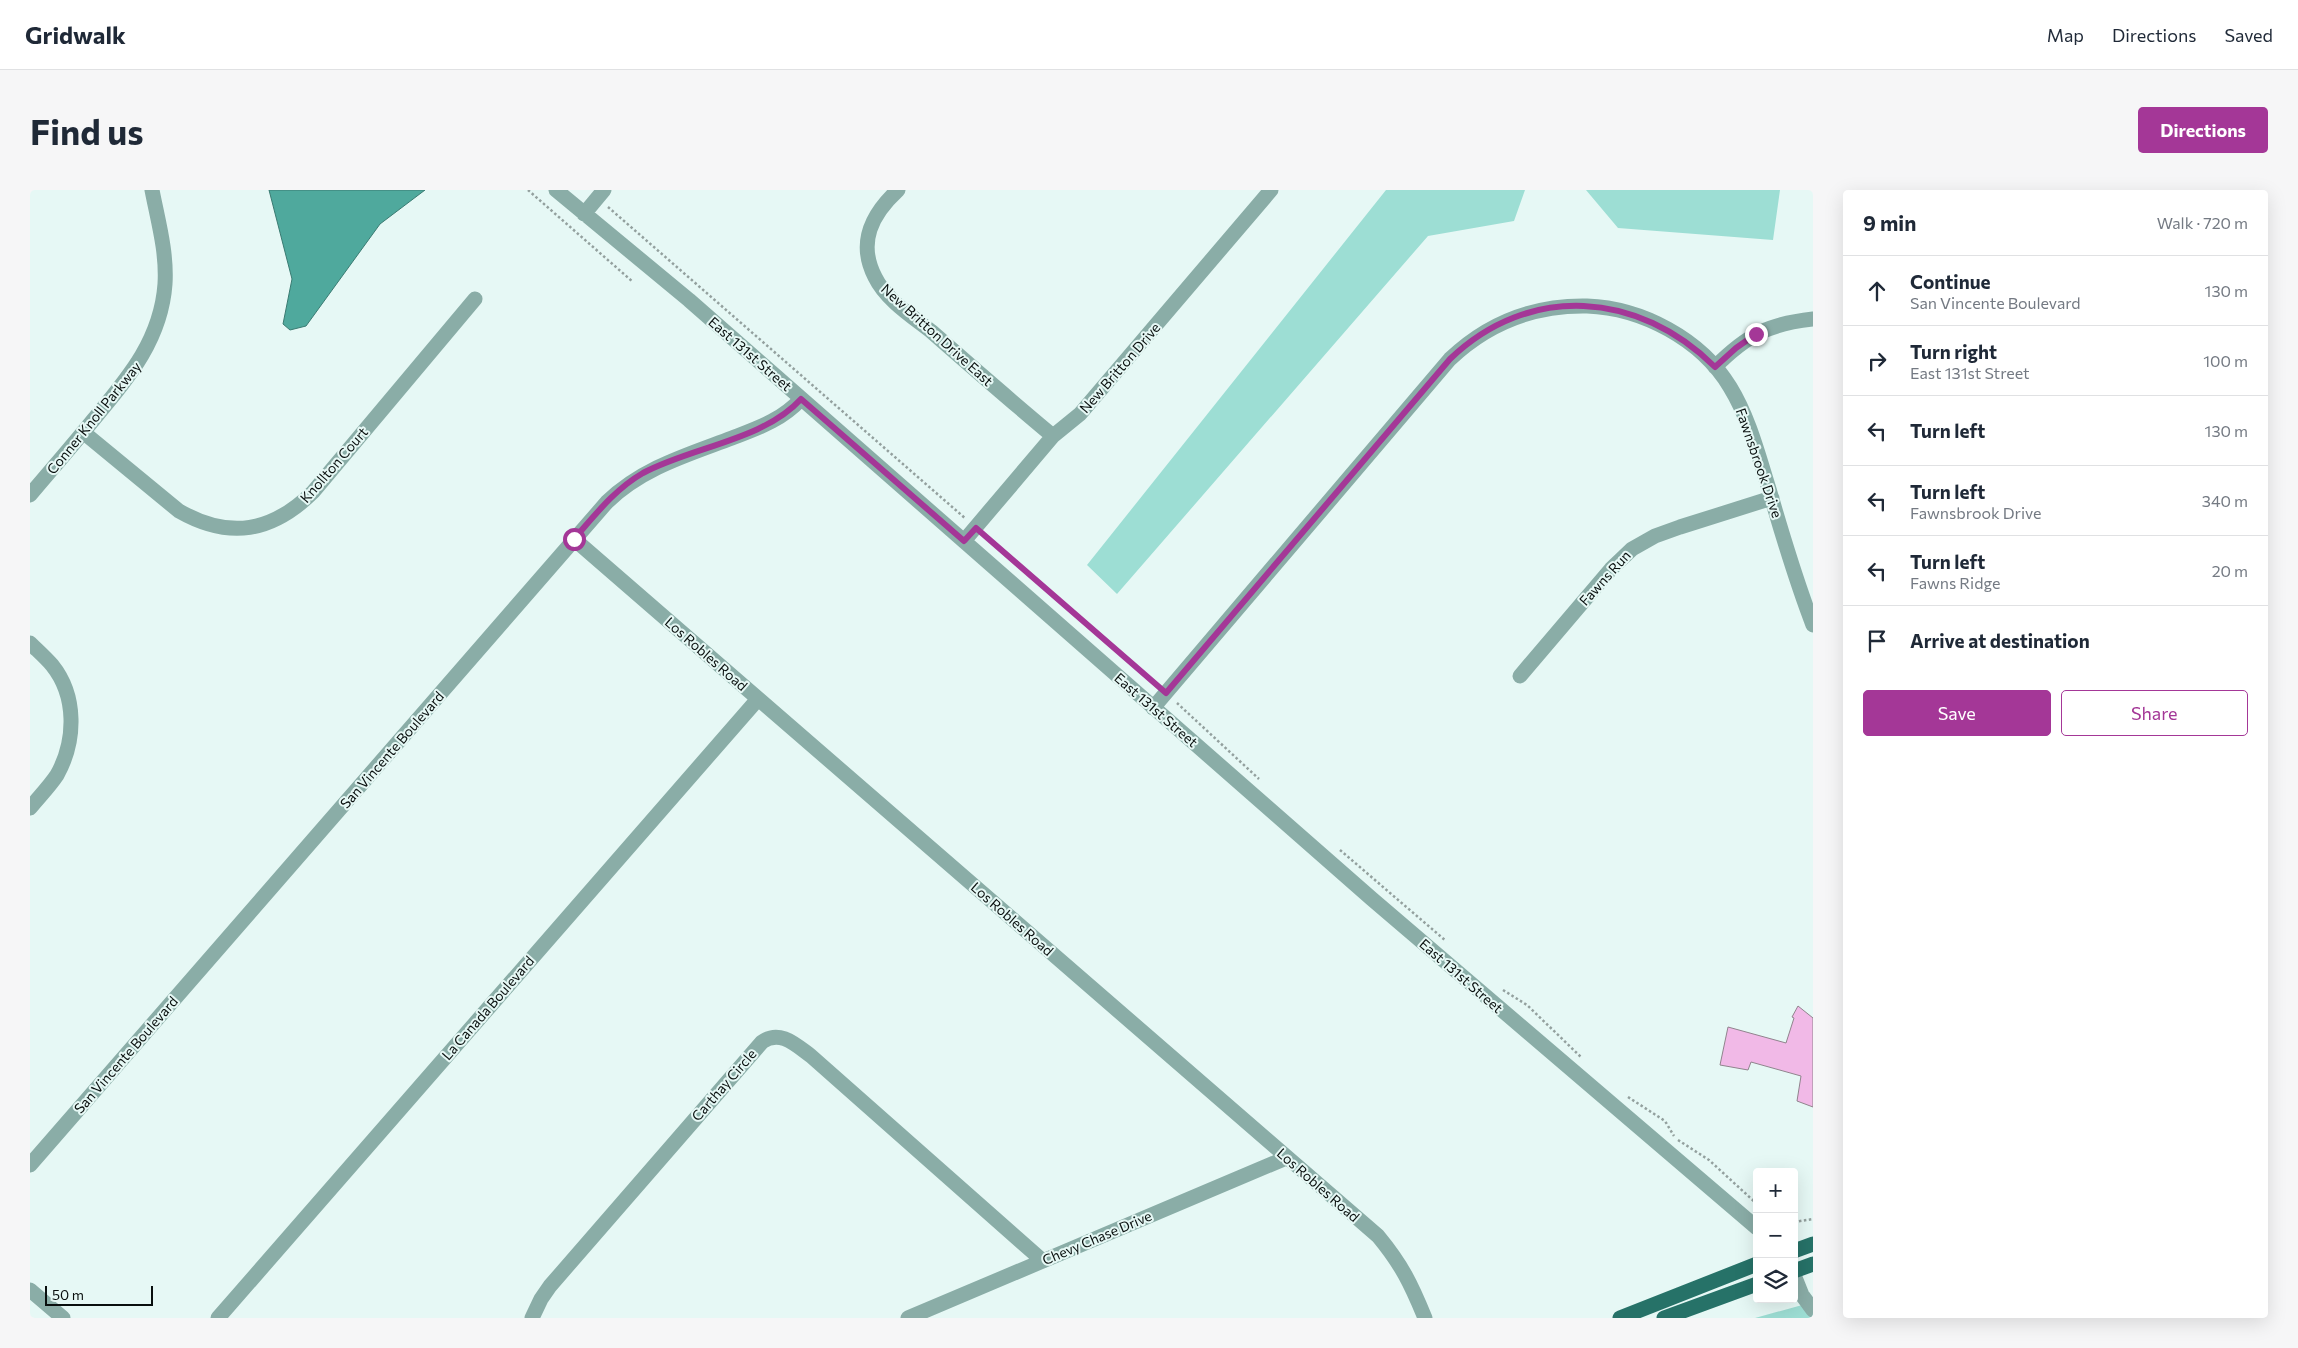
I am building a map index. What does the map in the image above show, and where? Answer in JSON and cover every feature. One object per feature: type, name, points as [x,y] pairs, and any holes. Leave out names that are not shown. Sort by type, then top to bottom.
[{"type":"main road","points":[[1798,1250],[1813,1244]]},
{"type":"main road","points":[[1798,1270],[1813,1264]]},
{"type":"main road","points":[[1620,1318],[1753,1266]]},
{"type":"main road","points":[[1664,1318],[1753,1285]]},
{"type":"street","name":"Conner Knoll Parkway","points":[[30,495],[139,363],[150,345],[159,319],[165,284],[165,265],[152,190]]},
{"type":"street","name":"East 131st Street","points":[[556,190],[689,300],[1153,708],[1533,1038],[1753,1225]]},
{"type":"street","name":"New Britton Drive East","points":[[898,190],[881,207],[868,237],[868,256],[875,278],[900,306],[1053,436]]},
{"type":"street","name":"New Britton Drive","points":[[964,541],[1053,436],[1080,414],[1271,190]]},
{"type":"street","points":[[584,214],[601,194]]},
{"type":"street","name":"Knollton Court","points":[[83,432],[179,511],[199,522],[224,528],[244,528],[266,524],[291,512],[313,492],[475,299]]},
{"type":"street","name":"Fawnsbrook Drive","points":[[1153,708],[1450,359],[1473,339],[1488,330],[1518,316],[1546,309],[1578,306],[1612,309],[1628,313],[1682,337],[1715,367],[1729,385],[1747,421],[1813,625]]},
{"type":"street","points":[[1715,367],[1736,348],[1756,334],[1776,325],[1813,319]]},
{"type":"street","name":"San Vincente Boulevard","points":[[30,1165],[574,539],[617,493],[643,474],[765,426],[791,410],[801,399]]},
{"type":"street","name":"Fawns Run","points":[[1520,676],[1611,569],[1632,549],[1655,536],[1772,498]]},
{"type":"street","name":"Los Robles Road","points":[[574,539],[1378,1236],[1399,1261],[1410,1280],[1425,1318]]},
{"type":"street","points":[[30,643],[52,665],[61,680],[70,707],[72,725],[70,742],[60,768],[53,780],[30,808]]},
{"type":"street","name":"La Canada Boulevard","points":[[218,1318],[758,699]]},
{"type":"street","name":"Carthay Circle","points":[[532,1318],[546,1292],[582,1249],[762,1042],[775,1036],[786,1039],[811,1056],[1043,1261]]},
{"type":"street","name":"Chevy Chase Drive","points":[[908,1318],[1286,1158]]},
{"type":"street","points":[[1798,1285],[1802,1295],[1813,1310]]},
{"type":"street","points":[[30,1290],[63,1318]]},
{"type":"path","points":[[528,190],[633,282]]},
{"type":"path","points":[[601,194],[976,528],[1166,693],[1251,770],[1264,785]]},
{"type":"path","points":[[1336,846],[1448,943]]},
{"type":"path","points":[[1501,988],[1527,1005],[1588,1063]]},
{"type":"path","points":[[1625,1095],[1665,1121],[1675,1138],[1709,1160],[1753,1200]]},
{"type":"path","points":[[1798,1221],[1813,1219]]},
{"type":"shaded area","points":[[269,190],[425,190],[380,224],[306,326],[290,330],[283,324],[292,279]]},
{"type":"shaded area","points":[[1386,190],[1525,190],[1514,221],[1428,236],[1117,594],[1087,565]]},
{"type":"shaded area","points":[[1586,190],[1780,190],[1773,240],[1618,228]]},
{"type":"shaded area","points":[[1813,1302],[1813,1318],[1755,1318]]},
{"type":"building","points":[[1798,1006],[1813,1018],[1813,1107],[1797,1101],[1801,1076],[1751,1062],[1748,1070],[1720,1065],[1728,1027],[1786,1043],[1794,1018],[1792,1017]]},
{"type":"route","points":[[574,539],[607,502],[643,474],[664,464],[765,426],[791,410],[801,399],[964,541],[976,528],[1166,693],[1450,359],[1473,339],[1495,326],[1518,316],[1563,307],[1594,306],[1628,313],[1648,320],[1682,337],[1715,367],[1745,340],[1756,334]]}]
